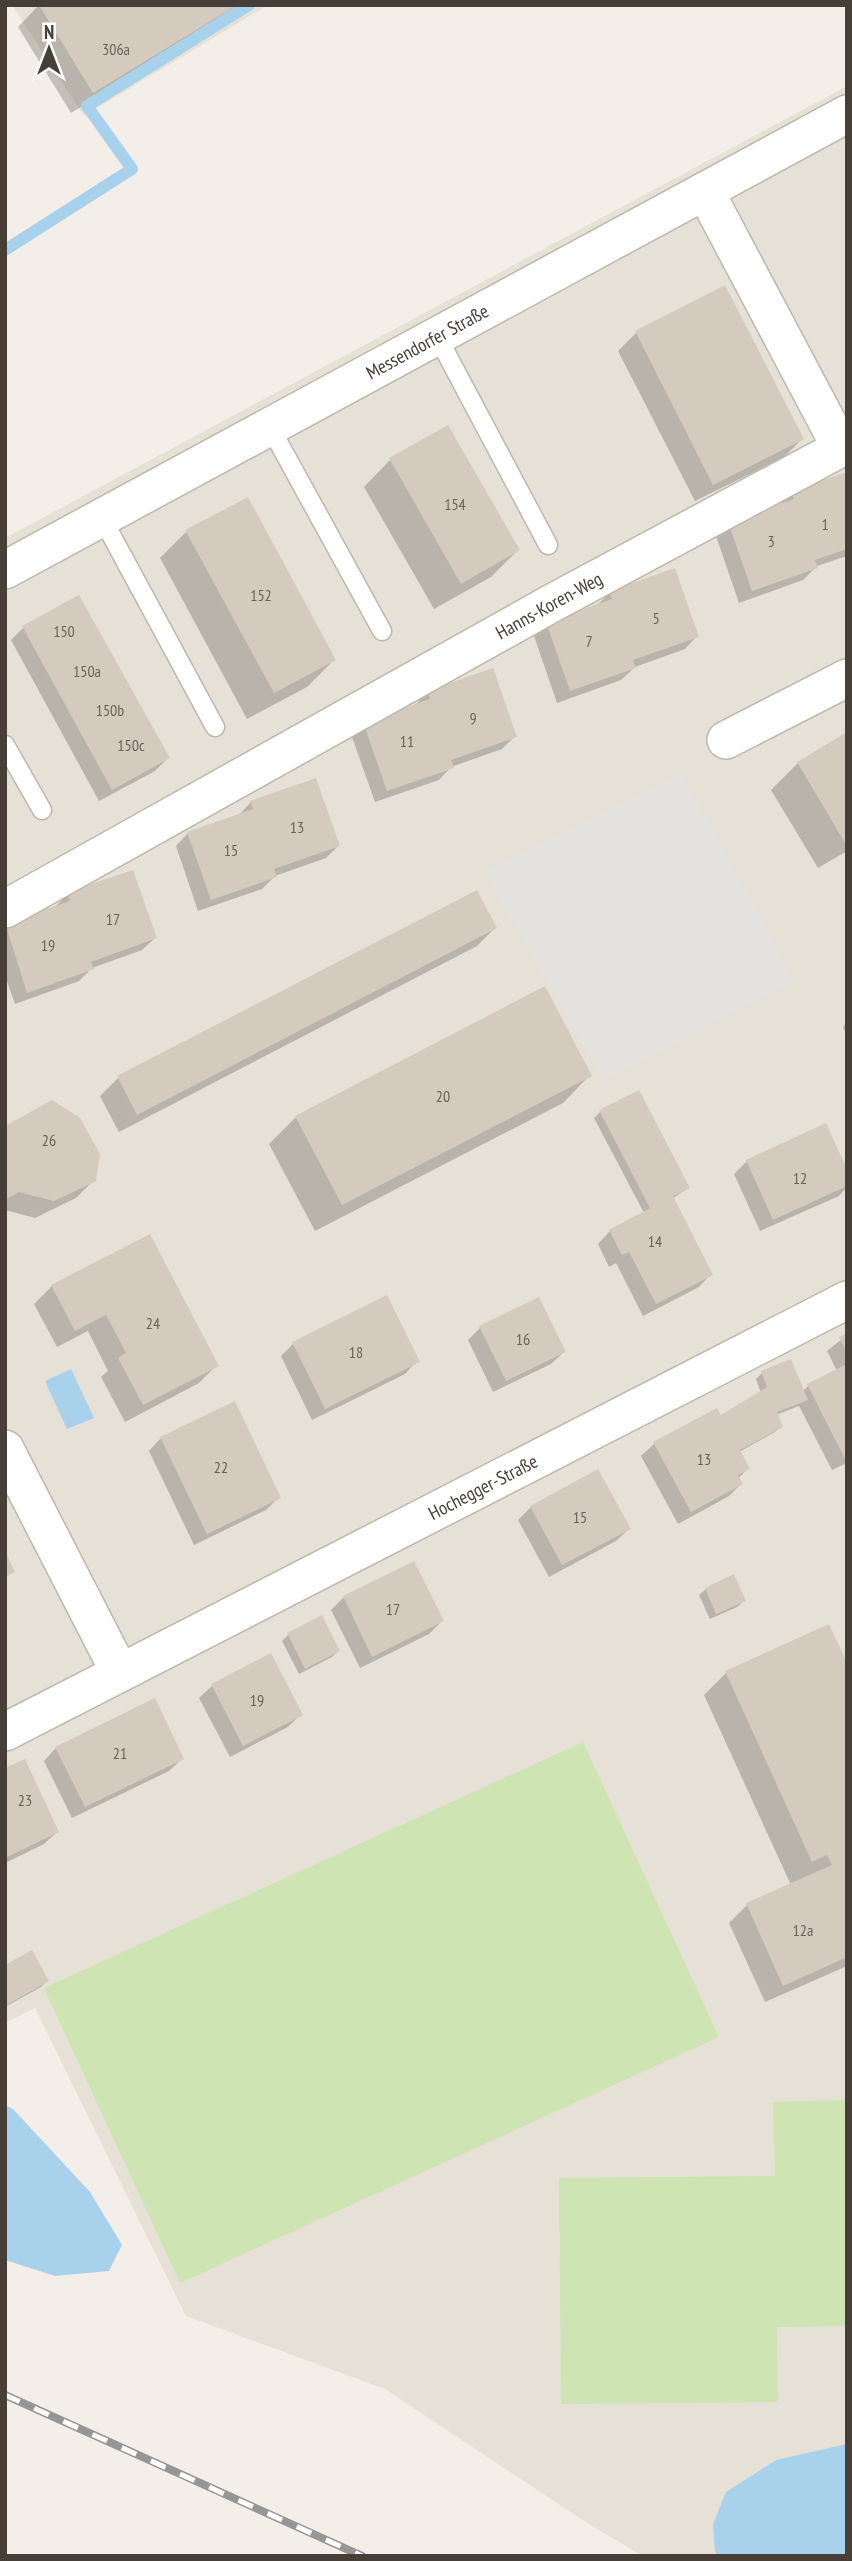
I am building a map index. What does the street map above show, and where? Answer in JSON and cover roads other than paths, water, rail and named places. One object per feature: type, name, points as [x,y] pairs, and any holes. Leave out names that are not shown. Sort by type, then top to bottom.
[{"type":"street","name":"Messendorfer Straße","points":[[5,570],[847,114]]},
{"type":"street","name":"Hanns-Koren-Weg","points":[[5,909],[554,602],[841,448],[705,191]]},
{"type":"street","points":[[726,740],[847,678]]},
{"type":"street","name":"Hochegger-Straße","points":[[5,1732],[847,1300]]},
{"type":"street","points":[[5,1449],[120,1673]]},
{"type":"lane","points":[[437,336],[548,545]]},
{"type":"lane","points":[[270,427],[382,631]]},
{"type":"lane","points":[[102,518],[215,727]]},
{"type":"lane","points":[[5,745],[42,810]]},
{"type":"water","points":[[71,1369],[94,1418],[67,1429],[45,1381]]},
{"type":"water","points":[[5,2105],[13,2109],[90,2192],[122,2245],[109,2271],[55,2276],[5,2260]]},
{"type":"water","points":[[847,2444],[847,2556],[719,2556],[715,2552],[713,2524],[726,2492],[776,2460]]},
{"type":"waterway","points":[[5,250],[132,169],[87,106],[249,5]]},
{"type":"railway","points":[[5,2395],[362,2556]]}]
